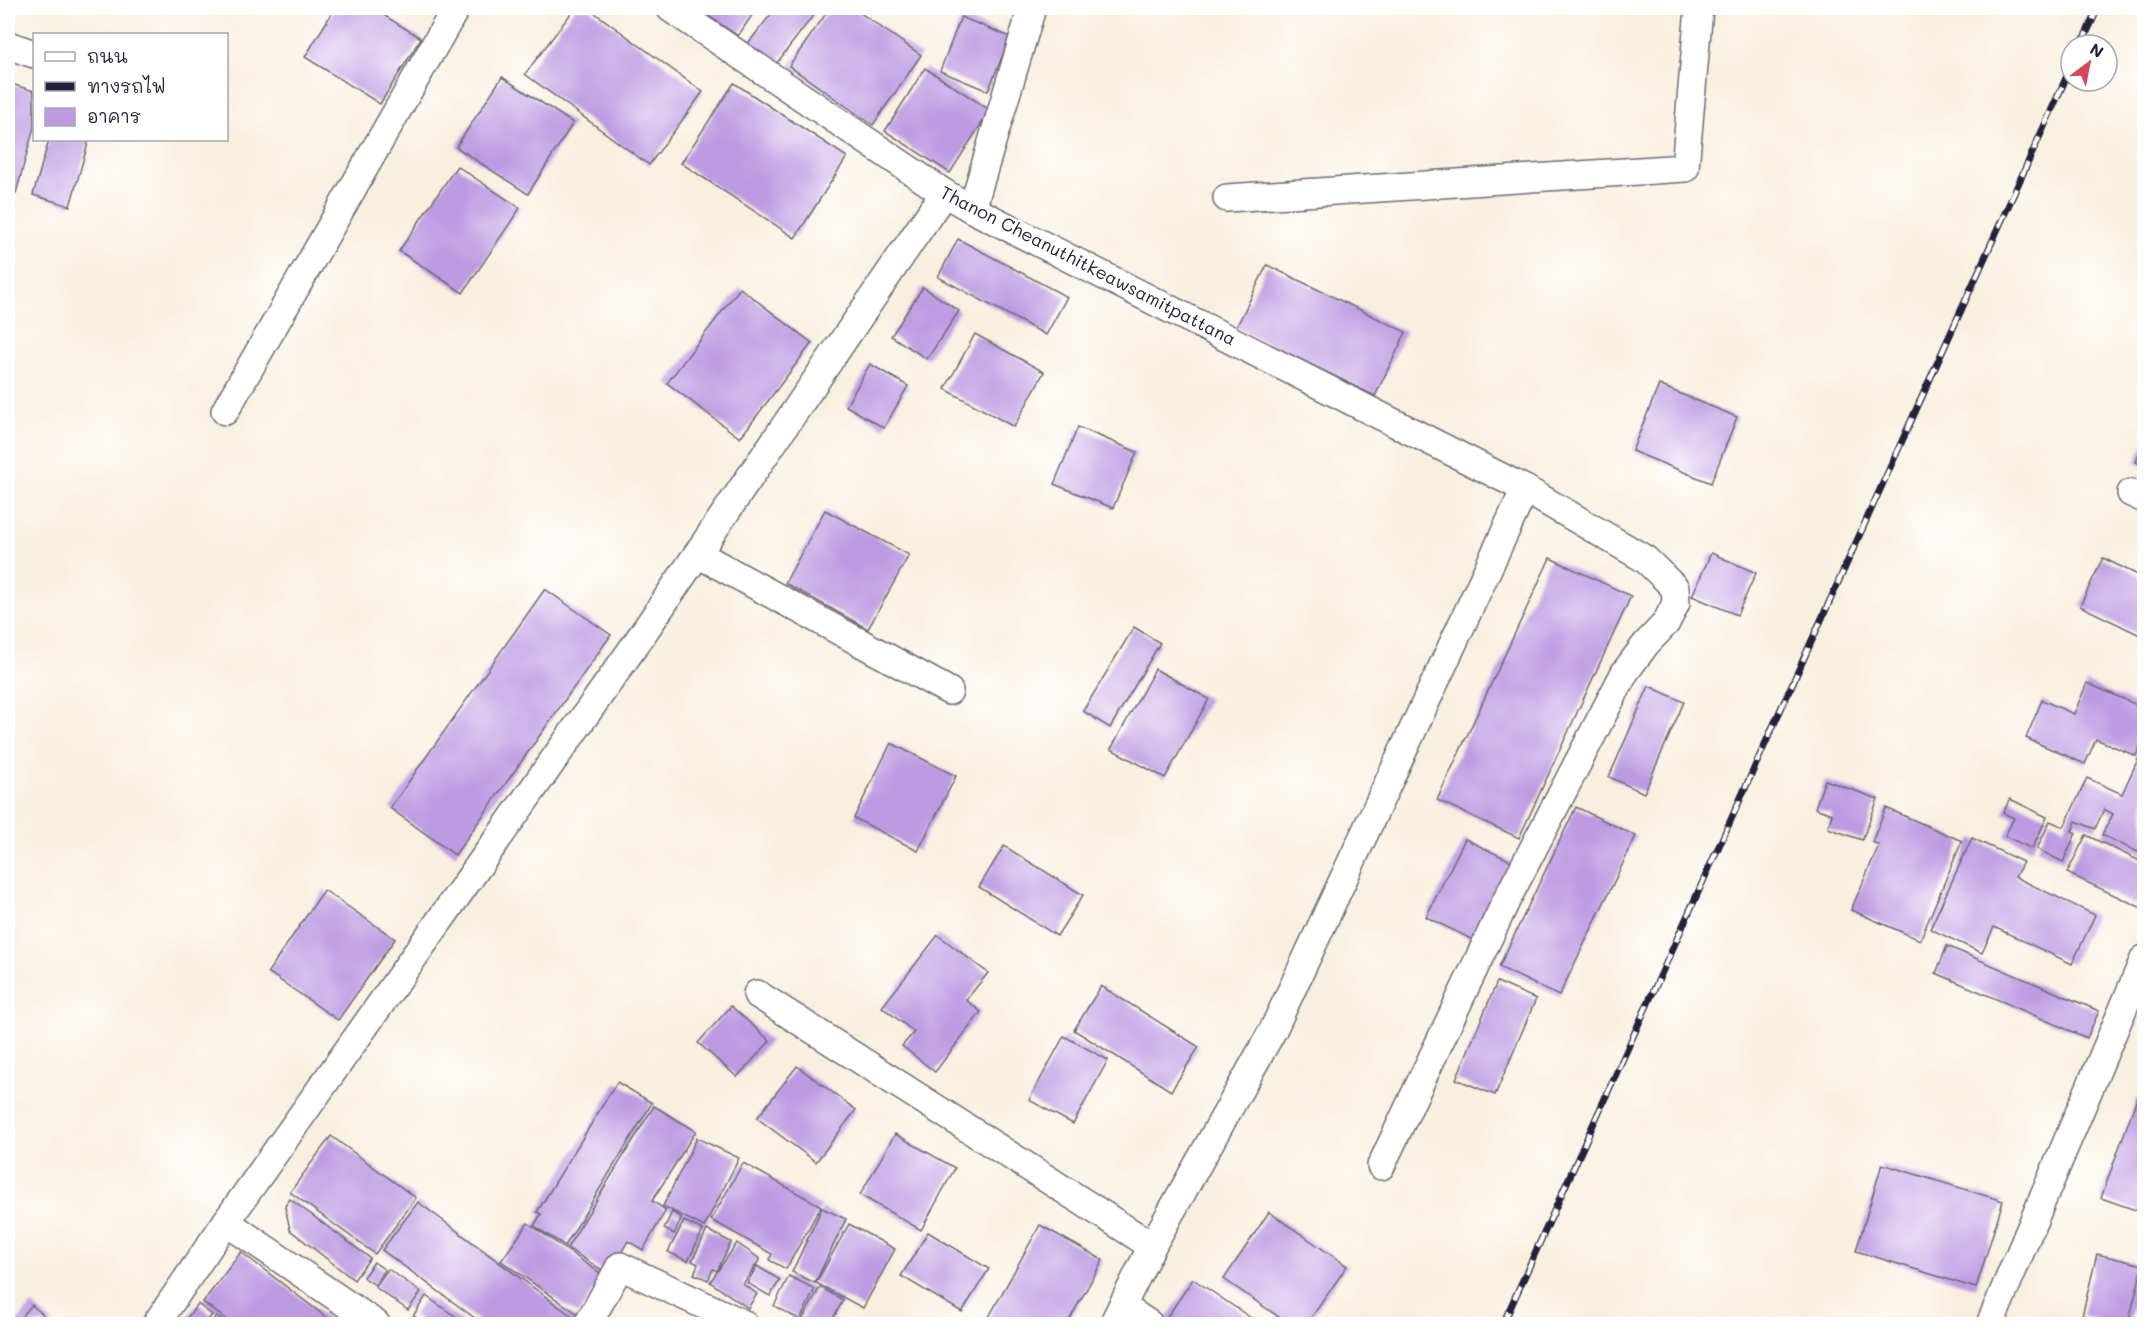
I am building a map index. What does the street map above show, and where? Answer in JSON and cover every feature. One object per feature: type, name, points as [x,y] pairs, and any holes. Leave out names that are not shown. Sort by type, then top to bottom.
[{"type":"street","points":[[225,411],[456,8]]},
{"type":"street","name":"Thanon Cheanuthitkeawsamitpattana","points":[[670,8],[944,193],[1525,489],[1645,560],[1675,588],[1676,603],[1666,623],[1646,644],[1625,672],[1507,899],[1381,1166]]},
{"type":"street","points":[[972,209],[1032,8]]},
{"type":"street","points":[[1227,198],[1685,168],[1699,8]]},
{"type":"street","points":[[8,45],[33,54]]},
{"type":"street","points":[[156,1324],[614,675],[944,193]]},
{"type":"street","points":[[1149,1324],[1118,1315],[1152,1246],[1273,1030],[1525,489]]},
{"type":"street","points":[[698,554],[949,691]]},
{"type":"street","points":[[1990,1324],[2145,958]]},
{"type":"street","points":[[757,994],[1152,1246]]},
{"type":"street","points":[[226,1222],[376,1324]]},
{"type":"street","points":[[588,1324],[620,1266],[744,1324]]},
{"type":"building","points":[[335,8],[372,8],[421,38],[380,104],[305,57]]},
{"type":"building","points":[[575,8],[588,8],[703,92],[649,165],[525,74]]},
{"type":"building","points":[[697,8],[757,8],[738,36]]},
{"type":"building","points":[[776,8],[819,8],[773,68],[746,46]]},
{"type":"building","points":[[830,8],[853,8],[921,55],[873,125],[789,66]]},
{"type":"building","points":[[961,17],[1010,37],[988,91],[940,71]]},
{"type":"building","points":[[925,68],[990,110],[950,173],[885,131]]},
{"type":"building","points":[[502,77],[573,123],[528,194],[456,147]]},
{"type":"building","points":[[8,83],[33,91],[33,131],[16,193],[8,191]]},
{"type":"building","points":[[734,83],[847,157],[795,238],[681,163]]},
{"type":"building","points":[[49,141],[89,141],[70,206],[33,195]]},
{"type":"building","points":[[457,166],[520,208],[463,293],[399,251]]},
{"type":"building","points":[[958,239],[1067,297],[1046,335],[938,277]]},
{"type":"building","points":[[1267,265],[1406,332],[1375,396],[1236,328]]},
{"type":"building","points":[[923,287],[959,311],[927,359],[891,336]]},
{"type":"building","points":[[740,288],[812,343],[740,438],[667,383]]},
{"type":"building","points":[[975,334],[1044,372],[1014,427],[945,389]]},
{"type":"building","points":[[870,364],[908,386],[884,428],[846,406]]},
{"type":"building","points":[[1659,385],[1737,417],[1711,483],[1632,451]]},
{"type":"building","points":[[1078,427],[1137,452],[1113,508],[1054,484]]},
{"type":"building","points":[[2144,444],[2144,466],[2136,462]]},
{"type":"building","points":[[825,510],[909,555],[868,629],[785,583]]},
{"type":"building","points":[[1711,553],[1756,573],[1737,615],[1692,596]]},
{"type":"building","points":[[1550,558],[1631,596],[1519,838],[1437,800]]},
{"type":"building","points":[[2103,558],[2144,578],[2144,637],[2080,606]]},
{"type":"building","points":[[545,589],[611,635],[455,855],[390,808]]},
{"type":"building","points":[[1134,627],[1160,643],[1110,728],[1083,711]]},
{"type":"building","points":[[1155,669],[1209,699],[1165,778],[1111,749]]},
{"type":"building","points":[[2087,683],[2144,708],[2144,737],[2136,756],[2096,739],[2085,764],[2026,738],[2042,700],[2074,714]]},
{"type":"building","points":[[1649,686],[1684,702],[1644,793],[1609,777]]},
{"type":"building","points":[[891,743],[956,776],[918,851],[854,818]]},
{"type":"building","points":[[2144,746],[2144,855],[2102,835],[2113,814],[2104,809],[2095,829],[2076,821],[2072,831],[2076,833],[2063,862],[2037,849],[2050,821],[2064,827],[2087,778],[2122,794]]},
{"type":"building","points":[[1825,780],[1878,799],[1862,840],[1828,828],[1832,814],[1815,808]]},
{"type":"building","points":[[2010,799],[2047,817],[2032,849],[2005,836],[2014,818],[2003,813]]},
{"type":"building","points":[[1576,807],[1636,836],[1559,996],[1499,967]]},
{"type":"building","points":[[1886,808],[1962,841],[1920,940],[1851,910],[1879,845],[1872,842]]},
{"type":"building","points":[[2086,835],[2144,863],[2144,909],[2067,873]]},
{"type":"building","points":[[1972,838],[2023,862],[2015,877],[2095,915],[2072,964],[1994,927],[1982,953],[1930,929]]},
{"type":"building","points":[[1465,839],[1511,861],[1473,940],[1426,917]]},
{"type":"building","points":[[1004,846],[1083,895],[1057,936],[979,887]]},
{"type":"building","points":[[324,890],[395,939],[338,1020],[268,972]]},
{"type":"building","points":[[938,935],[988,973],[966,1000],[981,1012],[935,1072],[902,1046],[914,1032],[882,1007]]},
{"type":"building","points":[[1947,946],[2099,1011],[2087,1038],[1936,973]]},
{"type":"building","points":[[1497,982],[1536,999],[1495,1095],[1456,1079]]},
{"type":"building","points":[[1101,986],[1199,1047],[1171,1091],[1074,1030]]},
{"type":"building","points":[[731,1006],[770,1041],[737,1077],[698,1043]]},
{"type":"building","points":[[1064,1036],[1108,1060],[1073,1124],[1029,1100]]},
{"type":"building","points":[[797,1066],[856,1110],[816,1162],[757,1118]]},
{"type":"building","points":[[617,1082],[652,1103],[565,1246],[534,1226],[541,1214],[537,1212]]},
{"type":"building","points":[[2137,1098],[2144,1101],[2144,1213],[2101,1198]]},
{"type":"building","points":[[654,1106],[696,1131],[652,1201],[666,1210],[643,1250],[628,1241],[608,1274],[567,1248]]},
{"type":"building","points":[[895,1134],[955,1168],[921,1230],[860,1195]]},
{"type":"building","points":[[331,1136],[416,1198],[375,1254],[290,1192]]},
{"type":"building","points":[[697,1138],[739,1158],[704,1227],[663,1206]]},
{"type":"building","points":[[743,1163],[821,1206],[786,1269],[769,1260],[772,1254],[711,1220]]},
{"type":"building","points":[[1882,1164],[2003,1201],[1976,1288],[1856,1251]]},
{"type":"building","points":[[290,1199],[370,1258],[354,1280],[290,1230],[285,1206]]},
{"type":"building","points":[[418,1202],[577,1320],[573,1324],[483,1324],[382,1250]]},
{"type":"building","points":[[822,1208],[846,1219],[815,1283],[792,1272]]},
{"type":"building","points":[[672,1212],[682,1218],[674,1234],[664,1229]]},
{"type":"building","points":[[1269,1212],[1347,1266],[1307,1324],[1289,1324],[1224,1279]]},
{"type":"building","points":[[684,1221],[703,1230],[688,1261],[668,1252]]},
{"type":"building","points":[[528,1223],[604,1276],[578,1314],[501,1261]]},
{"type":"building","points":[[849,1224],[895,1249],[863,1308],[816,1283]]},
{"type":"building","points":[[1040,1225],[1103,1260],[1067,1324],[985,1324]]},
{"type":"building","points":[[707,1230],[731,1242],[717,1271],[713,1269],[708,1280],[694,1274],[698,1264],[692,1261]]},
{"type":"building","points":[[928,1232],[989,1269],[962,1312],[901,1276]]},
{"type":"building","points":[[737,1243],[760,1259],[743,1284],[757,1294],[748,1308],[710,1282]]},
{"type":"building","points":[[241,1252],[335,1324],[232,1324],[203,1302]]},
{"type":"building","points":[[2097,1254],[2143,1265],[2128,1324],[2117,1324],[2082,1316]]},
{"type":"building","points":[[374,1262],[385,1270],[375,1285],[363,1277]]},
{"type":"building","points":[[757,1266],[780,1280],[770,1296],[747,1283]]},
{"type":"building","points":[[388,1269],[421,1292],[408,1310],[375,1287]]},
{"type":"building","points":[[789,1276],[815,1289],[800,1320],[774,1306]]},
{"type":"building","points":[[1193,1279],[1260,1324],[1171,1324],[1165,1320]]},
{"type":"building","points":[[820,1287],[843,1300],[830,1324],[801,1322]]},
{"type":"building","points":[[426,1296],[462,1321],[460,1324],[426,1324],[413,1316]]},
{"type":"building","points":[[198,1304],[212,1315],[205,1324],[182,1324]]},
{"type":"building","points":[[32,1305],[54,1324],[15,1324]]},
{"type":"building","points":[[216,1316],[227,1324],[210,1324]]},
{"type":"railway","points":[[2087,33],[2098,8]]},
{"type":"railway","points":[[1503,1324],[2059,93]]}]
